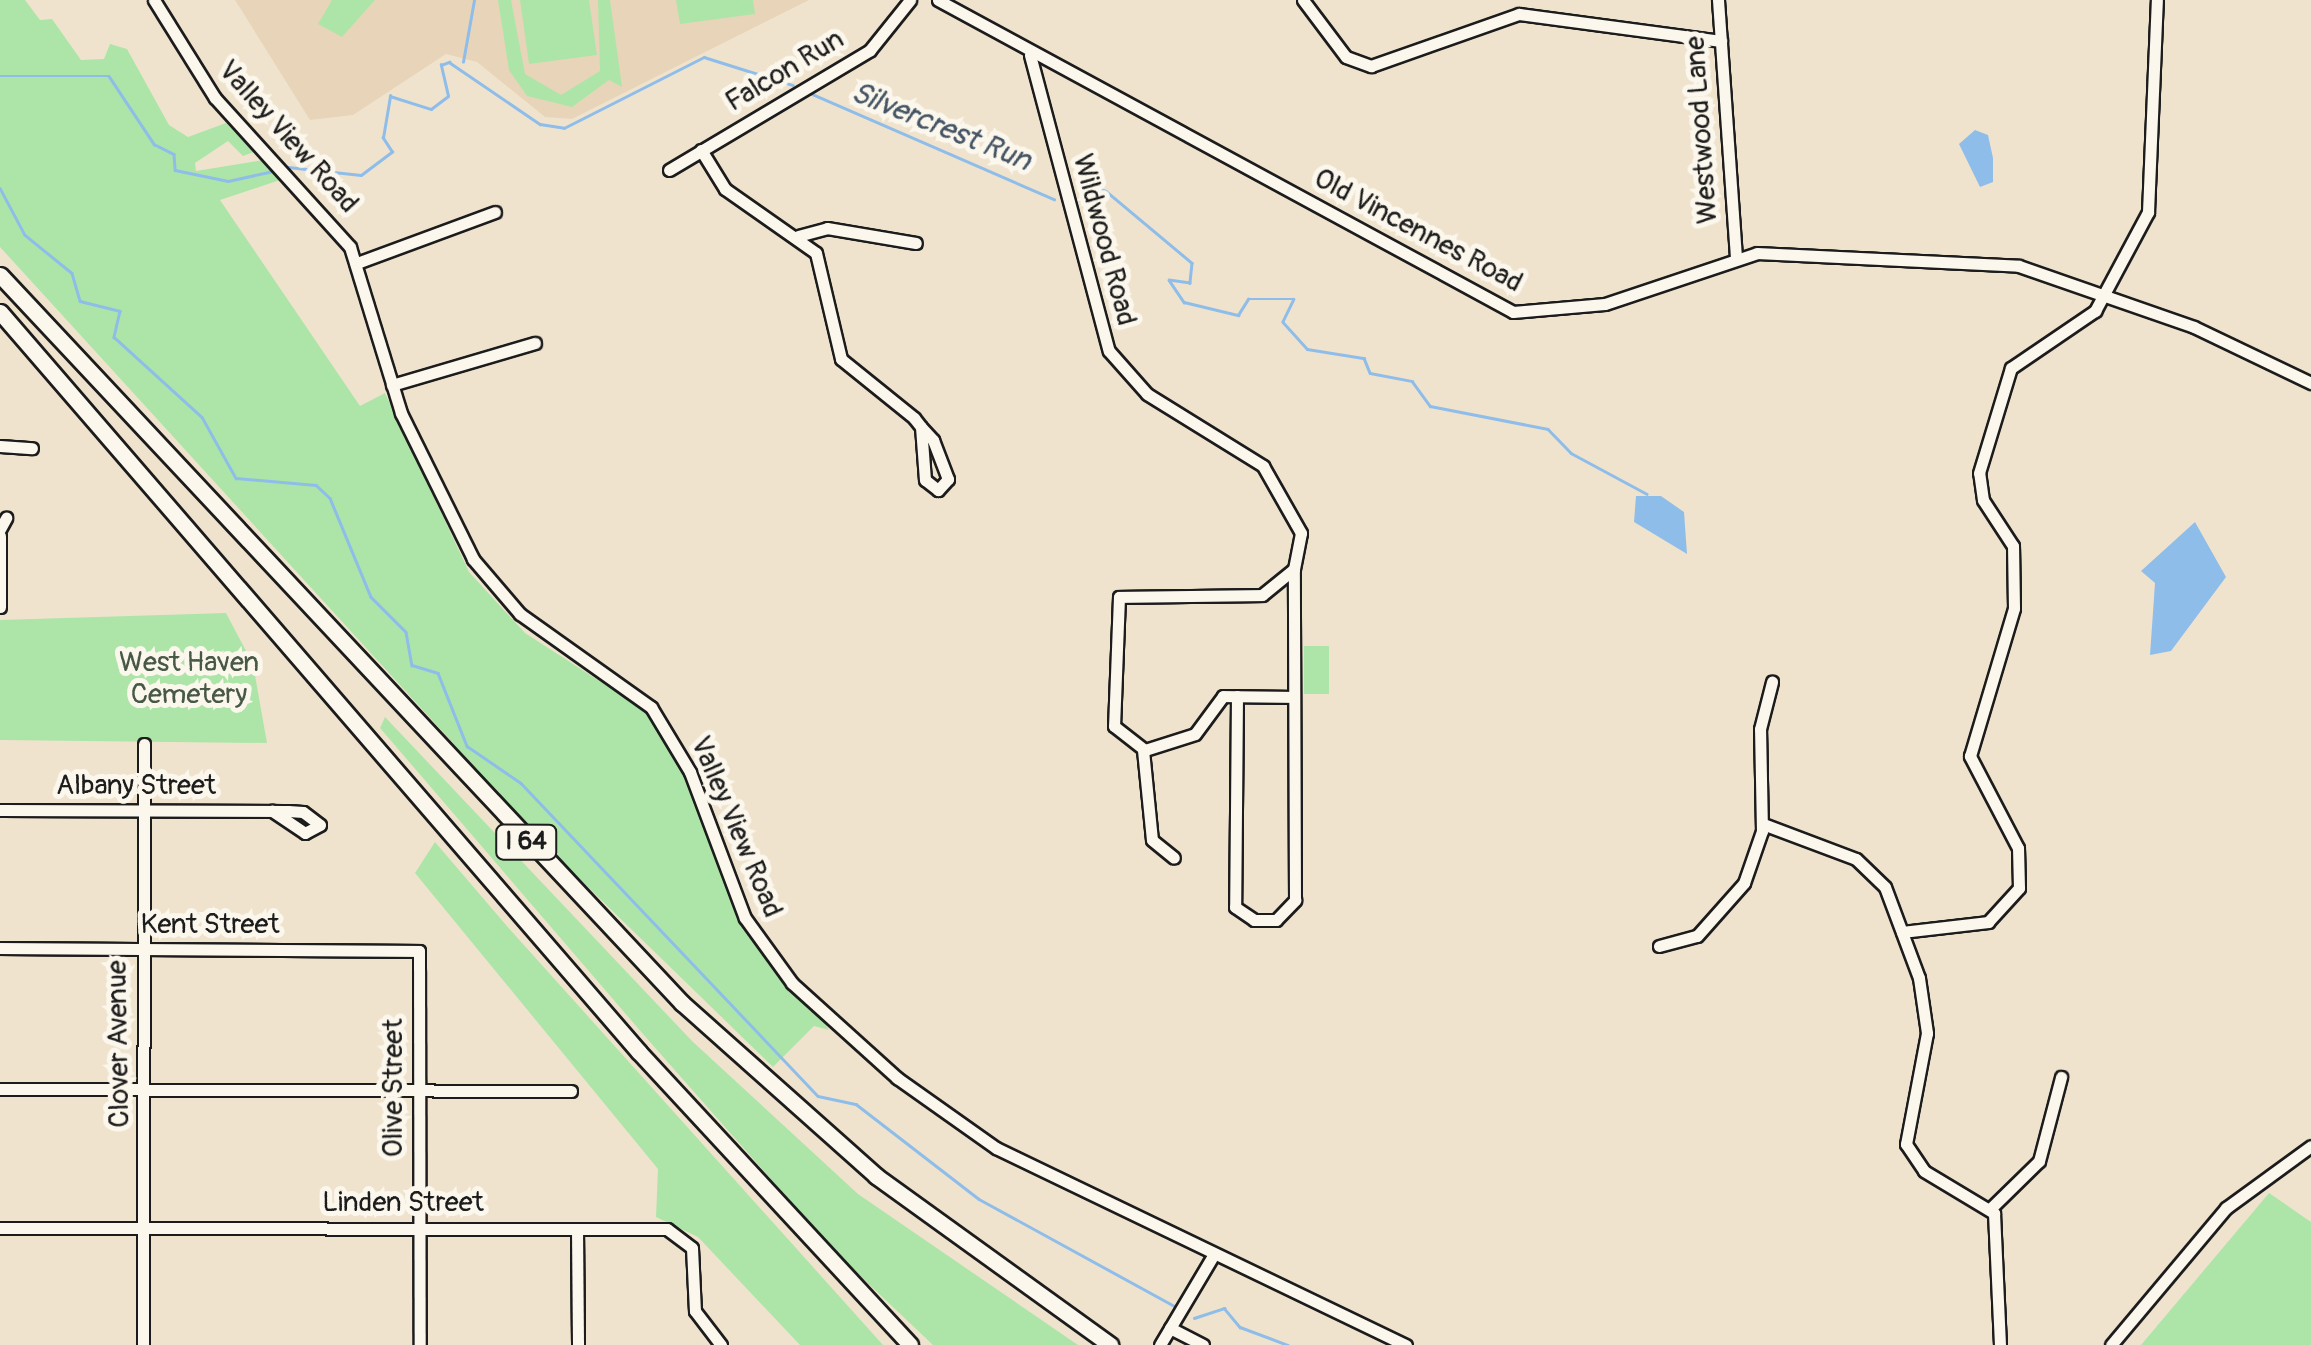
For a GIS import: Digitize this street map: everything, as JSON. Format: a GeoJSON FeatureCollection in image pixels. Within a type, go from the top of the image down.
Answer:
{"type":"FeatureCollection","features":[{"type":"Feature","properties":{"kind":"highway","name":"I 64"},"geometry":{"type":"LineString","coordinates":[[0,275],[682,1003],[885,1183],[1110,1345]]}},
{"type":"Feature","properties":{"kind":"highway","name":"I 64"},"geometry":{"type":"LineString","coordinates":[[0,312],[602,1010],[910,1345]]}},
{"type":"Feature","properties":{"kind":"street","name":"Valley View Road"},"geometry":{"type":"LineString","coordinates":[[154,0],[215,98],[332,220],[358,262],[392,385],[481,572],[532,624],[630,685],[668,732],[745,918],[792,982],[958,1124],[1214,1254],[1406,1345]]}},
{"type":"Feature","properties":{"kind":"street","name":"Falcon Run"},"geometry":{"type":"LineString","coordinates":[[670,170],[870,50],[910,0]]}},
{"type":"Feature","properties":{"kind":"street","name":"Old Vincennes Road"},"geometry":{"type":"LineString","coordinates":[[938,0],[1030,54],[1513,312],[1605,304],[1736,256],[2018,266],[2106,296],[2311,384]]}},
{"type":"Feature","properties":{"kind":"street"},"geometry":{"type":"LineString","coordinates":[[1304,0],[1346,57],[1371,66],[1524,14],[1721,41]]}},
{"type":"Feature","properties":{"kind":"street"},"geometry":{"type":"LineString","coordinates":[[1514,0],[1524,14]]}},
{"type":"Feature","properties":{"kind":"street","name":"Westwood Lane"},"geometry":{"type":"LineString","coordinates":[[1718,0],[1736,256]]}},
{"type":"Feature","properties":{"kind":"street"},"geometry":{"type":"LineString","coordinates":[[1902,932],[1988,922],[2019,888],[2018,848],[1970,756],[2014,608],[2013,546],[1983,500],[1979,474],[2011,368],[2106,296],[2154,188],[2157,0]]}},
{"type":"Feature","properties":{"kind":"street","name":"Wildwood Road"},"geometry":{"type":"LineString","coordinates":[[1030,54],[1109,351],[1147,394],[1273,476],[1299,521],[1294,569],[1292,697],[1295,900],[1282,918],[1254,920],[1234,899],[1237,696]]}},
{"type":"Feature","properties":{"kind":"street"},"geometry":{"type":"LineString","coordinates":[[701,150],[725,189],[798,236],[824,267],[840,359],[921,426],[947,475],[943,488],[926,482],[921,426]]}},
{"type":"Feature","properties":{"kind":"street"},"geometry":{"type":"LineString","coordinates":[[358,262],[494,212]]}},
{"type":"Feature","properties":{"kind":"street"},"geometry":{"type":"LineString","coordinates":[[798,236],[827,228],[916,243]]}},
{"type":"Feature","properties":{"kind":"street"},"geometry":{"type":"LineString","coordinates":[[392,385],[535,343]]}},
{"type":"Feature","properties":{"kind":"street"},"geometry":{"type":"LineString","coordinates":[[0,446],[32,448]]}},
{"type":"Feature","properties":{"kind":"street"},"geometry":{"type":"LineString","coordinates":[[0,607],[2,528]]}},
{"type":"Feature","properties":{"kind":"street"},"geometry":{"type":"LineString","coordinates":[[1292,697],[1223,696],[1194,734],[1143,750],[1125,742],[1113,718],[1116,600],[1262,594],[1294,569]]}},
{"type":"Feature","properties":{"kind":"street"},"geometry":{"type":"LineString","coordinates":[[1659,946],[1697,936],[1728,908],[1763,824],[1760,729],[1772,682]]}},
{"type":"Feature","properties":{"kind":"street","name":"Clover Avenue"},"geometry":{"type":"LineString","coordinates":[[143,1345],[144,744]]}},
{"type":"Feature","properties":{"kind":"street"},"geometry":{"type":"LineString","coordinates":[[1143,750],[1152,840],[1174,858]]}},
{"type":"Feature","properties":{"kind":"street","name":"Albany Street"},"geometry":{"type":"LineString","coordinates":[[0,810],[272,811]]}},
{"type":"Feature","properties":{"kind":"street"},"geometry":{"type":"LineString","coordinates":[[1763,824],[1874,870],[1902,932],[1927,1032],[1906,1144],[1924,1171],[1991,1208],[2000,1233],[2000,1345]]}},
{"type":"Feature","properties":{"kind":"street","name":"Kent Street"},"geometry":{"type":"LineString","coordinates":[[0,948],[419,951]]}},
{"type":"Feature","properties":{"kind":"street","name":"Olive Street"},"geometry":{"type":"LineString","coordinates":[[419,951],[420,1345]]}},
{"type":"Feature","properties":{"kind":"street"},"geometry":{"type":"LineString","coordinates":[[1991,1208],[2039,1162],[2061,1077]]}},
{"type":"Feature","properties":{"kind":"street"},"geometry":{"type":"LineString","coordinates":[[0,1088],[571,1091]]}},
{"type":"Feature","properties":{"kind":"street"},"geometry":{"type":"LineString","coordinates":[[2111,1345],[2226,1208],[2311,1146]]}},
{"type":"Feature","properties":{"kind":"street","name":"Linden Street"},"geometry":{"type":"LineString","coordinates":[[0,1228],[577,1229],[684,1235],[695,1311],[720,1345]]}},
{"type":"Feature","properties":{"kind":"street"},"geometry":{"type":"LineString","coordinates":[[577,1229],[578,1345]]}},
{"type":"Feature","properties":{"kind":"street"},"geometry":{"type":"LineString","coordinates":[[1160,1345],[1214,1254]]}},
{"type":"Feature","properties":{"kind":"street"},"geometry":{"type":"LineString","coordinates":[[1170,1328],[1203,1345]]}},
{"type":"Feature","properties":{"kind":"shaded area"},"geometry":{"type":"Polygon","coordinates":[[[235,0],[809,0],[572,119],[545,117],[477,62],[446,54],[353,115],[310,120],[235,0]]]}},
{"type":"Feature","properties":{"kind":"green space"},"geometry":{"type":"Polygon","coordinates":[[[0,0],[25,0],[40,20],[52,19],[81,60],[104,59],[110,44],[127,49],[169,125],[188,137],[226,123],[254,152],[243,156],[228,141],[195,163],[196,171],[263,160],[280,180],[220,200],[360,406],[385,393],[469,572],[525,633],[652,715],[687,773],[727,886],[829,1030],[814,1026],[773,1067],[558,858],[0,247],[0,0]]]}},
{"type":"Feature","properties":{"kind":"green space"},"geometry":{"type":"Polygon","coordinates":[[[332,0],[375,0],[342,37],[318,24],[332,0]]]}},
{"type":"Feature","properties":{"kind":"green space"},"geometry":{"type":"Polygon","coordinates":[[[498,0],[511,0],[525,74],[561,95],[600,71],[598,0],[610,0],[622,87],[609,80],[572,107],[527,96],[509,70],[498,0]]]}},
{"type":"Feature","properties":{"kind":"green space"},"geometry":{"type":"Polygon","coordinates":[[[520,0],[589,0],[597,55],[529,64],[520,0]]]}},
{"type":"Feature","properties":{"kind":"green space"},"geometry":{"type":"Polygon","coordinates":[[[676,0],[753,0],[755,14],[680,24],[676,0]]]}},
{"type":"Feature","properties":{"kind":"green space","name":"West Haven Cemetery"},"geometry":{"type":"Polygon","coordinates":[[[226,613],[253,664],[267,743],[0,740],[0,620],[226,613]]]}},
{"type":"Feature","properties":{"kind":"green space"},"geometry":{"type":"Polygon","coordinates":[[[1304,646],[1329,646],[1329,694],[1304,694],[1304,646]]]}},
{"type":"Feature","properties":{"kind":"green space"},"geometry":{"type":"Polygon","coordinates":[[[385,717],[692,1041],[858,1194],[1078,1345],[933,1345],[837,1254],[643,1034],[380,728],[385,717]]]}},
{"type":"Feature","properties":{"kind":"green space"},"geometry":{"type":"Polygon","coordinates":[[[435,842],[883,1345],[800,1345],[698,1237],[656,1217],[658,1169],[415,873],[435,842]]]}},
{"type":"Feature","properties":{"kind":"green space"},"geometry":{"type":"Polygon","coordinates":[[[2269,1193],[2311,1222],[2311,1345],[2141,1345],[2269,1193]]]}},
{"type":"Feature","properties":{"kind":"water"},"geometry":{"type":"Polygon","coordinates":[[[1975,130],[1988,135],[1993,158],[1993,182],[1980,187],[1959,144],[1975,130]]]}},
{"type":"Feature","properties":{"kind":"water"},"geometry":{"type":"Polygon","coordinates":[[[1636,496],[1661,496],[1684,512],[1687,554],[1634,522],[1636,496]]]}},
{"type":"Feature","properties":{"kind":"water"},"geometry":{"type":"Polygon","coordinates":[[[2195,522],[2226,577],[2171,651],[2150,655],[2155,583],[2141,571],[2195,522]]]}},
{"type":"Feature","properties":{"kind":"waterway"},"geometry":{"type":"LineString","coordinates":[[463,62],[474,0]]}},
{"type":"Feature","properties":{"kind":"waterway","name":"Silvercrest Run"},"geometry":{"type":"LineString","coordinates":[[288,167],[361,175],[392,152],[383,138],[390,96],[431,109],[448,96],[441,65],[449,62],[540,124],[564,128],[704,57],[793,85]]}},
{"type":"Feature","properties":{"kind":"waterway","name":"Silvercrest Run"},"geometry":{"type":"LineString","coordinates":[[0,76],[109,76],[154,144],[174,154],[175,170],[228,181],[273,171]]}},
{"type":"Feature","properties":{"kind":"waterway","name":"Silvercrest Run"},"geometry":{"type":"LineString","coordinates":[[812,94],[1054,199]]}},
{"type":"Feature","properties":{"kind":"waterway","name":"Silvercrest Run"},"geometry":{"type":"LineString","coordinates":[[1083,194],[1093,186],[1106,191],[1192,263],[1190,283],[1169,280],[1184,302],[1238,315],[1248,299],[1294,299],[1283,322],[1307,349],[1364,358],[1370,373],[1412,381],[1430,406],[1548,429],[1571,453],[1647,494]]}},
{"type":"Feature","properties":{"kind":"waterway"},"geometry":{"type":"LineString","coordinates":[[0,188],[25,235],[72,273],[80,301],[120,311],[114,337],[202,417],[236,478],[316,485],[330,498],[371,597],[406,632],[412,665],[438,673],[467,746],[521,783],[818,1096],[856,1104],[979,1199],[1176,1307]]}},
{"type":"Feature","properties":{"kind":"waterway"},"geometry":{"type":"LineString","coordinates":[[1194,1318],[1224,1308],[1240,1327],[1288,1345]]}}]}
